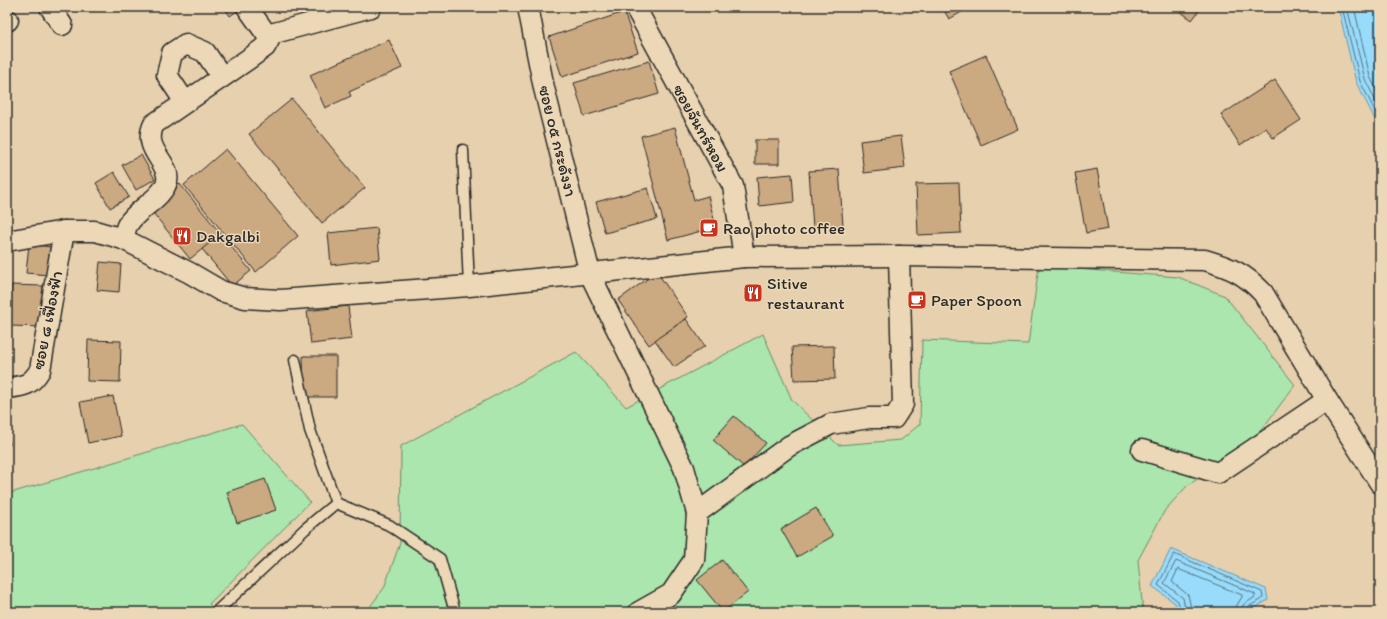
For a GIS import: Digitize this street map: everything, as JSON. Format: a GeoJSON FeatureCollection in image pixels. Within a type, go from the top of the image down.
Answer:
{"type":"FeatureCollection","features":[{"type":"Feature","properties":{"kind":"street"},"geometry":{"type":"LineString","coordinates":[[50,7],[62,25]]}},
{"type":"Feature","properties":{"kind":"street"},"geometry":{"type":"LineString","coordinates":[[123,239],[127,225],[162,191],[168,182],[167,174],[150,139],[150,131],[154,124],[265,47],[269,40],[247,7]]}},
{"type":"Feature","properties":{"kind":"street"},"geometry":{"type":"LineString","coordinates":[[267,35],[371,7]]}},
{"type":"Feature","properties":{"kind":"street","name":"ซอย ๐๕ กระดังงา"},"geometry":{"type":"LineString","coordinates":[[528,7],[544,88],[590,274],[684,468],[697,513],[694,560],[671,594],[640,612]]}},
{"type":"Feature","properties":{"kind":"street","name":"ซอยจันทร์หอม"},"geometry":{"type":"LineString","coordinates":[[635,7],[733,186],[744,257]]}},
{"type":"Feature","properties":{"kind":"street"},"geometry":{"type":"LineString","coordinates":[[185,102],[167,75],[172,53],[186,44],[205,52],[222,77]]}},
{"type":"Feature","properties":{"kind":"street"},"geometry":{"type":"LineString","coordinates":[[7,241],[64,231],[95,231],[123,239],[221,290],[245,298],[280,300],[469,286],[744,257],[899,256],[1206,260],[1228,267],[1248,278],[1263,293],[1327,400],[1380,482]]}},
{"type":"Feature","properties":{"kind":"street","name":"ซอย ๘ เฟื่องฟ้า"},"geometry":{"type":"LineString","coordinates":[[7,388],[17,387],[33,382],[40,370],[64,231]]}},
{"type":"Feature","properties":{"kind":"street"},"geometry":{"type":"LineString","coordinates":[[697,513],[789,446],[830,424],[869,418],[894,418],[903,404],[899,256]]}},
{"type":"Feature","properties":{"kind":"street"},"geometry":{"type":"LineString","coordinates":[[1142,450],[1218,473],[1327,400]]}},
{"type":"Feature","properties":{"kind":"lane"},"geometry":{"type":"LineString","coordinates":[[462,150],[469,286]]}},
{"type":"Feature","properties":{"kind":"lane"},"geometry":{"type":"LineString","coordinates":[[295,360],[310,430],[336,503],[389,525],[440,559],[455,612]]}},
{"type":"Feature","properties":{"kind":"lane"},"geometry":{"type":"LineString","coordinates":[[216,612],[305,529],[336,503]]}},
{"type":"Feature","properties":{"kind":"green space"},"geometry":{"type":"Polygon","coordinates":[[[1039,266],[1178,277],[1225,296],[1295,385],[1262,429],[1227,461],[1188,485],[1165,510],[1138,560],[1143,612],[366,612],[384,588],[400,543],[401,446],[576,352],[626,407],[763,334],[792,400],[838,445],[901,440],[920,424],[922,340],[1028,344],[1039,266]]]}},
{"type":"Feature","properties":{"kind":"green space"},"geometry":{"type":"Polygon","coordinates":[[[242,424],[310,502],[209,604],[218,612],[7,612],[7,494],[242,424]]]}},
{"type":"Feature","properties":{"kind":"water"},"geometry":{"type":"Polygon","coordinates":[[[1338,7],[1380,7],[1380,129],[1356,82],[1338,7]]]}},
{"type":"Feature","properties":{"kind":"water"},"geometry":{"type":"Polygon","coordinates":[[[1171,549],[1266,589],[1268,600],[1248,612],[1177,612],[1175,603],[1152,586],[1171,549]]]}},
{"type":"Feature","properties":{"kind":"building"},"geometry":{"type":"Polygon","coordinates":[[[224,7],[243,7],[230,16],[224,7]]]}},
{"type":"Feature","properties":{"kind":"building"},"geometry":{"type":"Polygon","coordinates":[[[942,7],[971,7],[949,19],[942,7]]]}},
{"type":"Feature","properties":{"kind":"building"},"geometry":{"type":"Polygon","coordinates":[[[1174,7],[1202,7],[1192,20],[1174,7]]]}},
{"type":"Feature","properties":{"kind":"building"},"geometry":{"type":"Polygon","coordinates":[[[624,12],[638,52],[562,77],[549,37],[624,12]]]}},
{"type":"Feature","properties":{"kind":"building"},"geometry":{"type":"Polygon","coordinates":[[[389,40],[402,68],[349,92],[351,96],[325,108],[310,75],[389,40]]]}},
{"type":"Feature","properties":{"kind":"building"},"geometry":{"type":"Polygon","coordinates":[[[986,55],[1018,129],[981,145],[949,71],[986,55]]]}},
{"type":"Feature","properties":{"kind":"building"},"geometry":{"type":"Polygon","coordinates":[[[7,57],[13,87],[7,88],[7,57]]]}},
{"type":"Feature","properties":{"kind":"building"},"geometry":{"type":"Polygon","coordinates":[[[649,61],[659,94],[584,116],[574,83],[649,61]]]}},
{"type":"Feature","properties":{"kind":"building"},"geometry":{"type":"Polygon","coordinates":[[[1275,80],[1301,120],[1273,138],[1266,128],[1240,145],[1221,115],[1275,80]]]}},
{"type":"Feature","properties":{"kind":"building"},"geometry":{"type":"Polygon","coordinates":[[[292,99],[365,188],[322,223],[249,134],[292,99]]]}},
{"type":"Feature","properties":{"kind":"building"},"geometry":{"type":"Polygon","coordinates":[[[675,127],[694,200],[708,196],[716,227],[668,240],[641,136],[675,127]]]}},
{"type":"Feature","properties":{"kind":"building"},"geometry":{"type":"Polygon","coordinates":[[[901,136],[905,168],[864,173],[860,141],[901,136]]]}},
{"type":"Feature","properties":{"kind":"building"},"geometry":{"type":"Polygon","coordinates":[[[755,140],[779,140],[779,164],[755,164],[755,140]]]}},
{"type":"Feature","properties":{"kind":"building"},"geometry":{"type":"Polygon","coordinates":[[[226,149],[298,236],[256,272],[184,185],[226,149]]]}},
{"type":"Feature","properties":{"kind":"building"},"geometry":{"type":"Polygon","coordinates":[[[141,155],[155,179],[136,190],[122,165],[141,155]]]}},
{"type":"Feature","properties":{"kind":"building"},"geometry":{"type":"Polygon","coordinates":[[[839,169],[843,226],[813,228],[809,171],[839,169]]]}},
{"type":"Feature","properties":{"kind":"building"},"geometry":{"type":"Polygon","coordinates":[[[1097,169],[1108,229],[1086,233],[1075,173],[1097,169]]]}},
{"type":"Feature","properties":{"kind":"building"},"geometry":{"type":"Polygon","coordinates":[[[114,172],[129,197],[110,208],[96,183],[114,172]]]}},
{"type":"Feature","properties":{"kind":"building"},"geometry":{"type":"Polygon","coordinates":[[[792,174],[794,202],[759,206],[757,177],[792,174]]]}},
{"type":"Feature","properties":{"kind":"building"},"geometry":{"type":"Polygon","coordinates":[[[179,183],[221,234],[190,259],[149,208],[179,183]]]}},
{"type":"Feature","properties":{"kind":"building"},"geometry":{"type":"Polygon","coordinates":[[[959,183],[961,233],[918,235],[916,184],[959,183]]]}},
{"type":"Feature","properties":{"kind":"building"},"geometry":{"type":"Polygon","coordinates":[[[648,188],[657,219],[605,233],[596,202],[648,188]]]}},
{"type":"Feature","properties":{"kind":"building"},"geometry":{"type":"Polygon","coordinates":[[[377,228],[380,259],[331,265],[328,233],[377,228]]]}},
{"type":"Feature","properties":{"kind":"building"},"geometry":{"type":"Polygon","coordinates":[[[221,234],[251,271],[232,286],[202,249],[221,234]]]}},
{"type":"Feature","properties":{"kind":"building"},"geometry":{"type":"Polygon","coordinates":[[[29,244],[51,247],[48,275],[26,273],[29,244]]]}},
{"type":"Feature","properties":{"kind":"building"},"geometry":{"type":"Polygon","coordinates":[[[100,262],[121,264],[119,292],[97,290],[100,262]]]}},
{"type":"Feature","properties":{"kind":"building"},"geometry":{"type":"Polygon","coordinates":[[[657,272],[688,317],[649,345],[618,300],[657,272]]]}},
{"type":"Feature","properties":{"kind":"building"},"geometry":{"type":"Polygon","coordinates":[[[11,285],[43,286],[43,327],[10,326],[11,285]]]}},
{"type":"Feature","properties":{"kind":"building"},"geometry":{"type":"Polygon","coordinates":[[[348,306],[352,339],[311,344],[307,311],[348,306]]]}},
{"type":"Feature","properties":{"kind":"building"},"geometry":{"type":"Polygon","coordinates":[[[686,319],[705,346],[674,367],[655,340],[686,319]]]}},
{"type":"Feature","properties":{"kind":"building"},"geometry":{"type":"Polygon","coordinates":[[[88,340],[121,341],[120,382],[87,381],[88,340]]]}},
{"type":"Feature","properties":{"kind":"building"},"geometry":{"type":"Polygon","coordinates":[[[834,346],[835,379],[794,380],[792,347],[834,346]]]}},
{"type":"Feature","properties":{"kind":"building"},"geometry":{"type":"Polygon","coordinates":[[[303,356],[336,356],[336,397],[304,397],[303,356]]]}},
{"type":"Feature","properties":{"kind":"building"},"geometry":{"type":"Polygon","coordinates":[[[113,396],[121,436],[88,443],[80,402],[113,396]]]}},
{"type":"Feature","properties":{"kind":"building"},"geometry":{"type":"Polygon","coordinates":[[[734,416],[766,443],[744,467],[713,440],[734,416]]]}},
{"type":"Feature","properties":{"kind":"building"},"geometry":{"type":"Polygon","coordinates":[[[7,421],[10,445],[7,445],[7,421]]]}},
{"type":"Feature","properties":{"kind":"building"},"geometry":{"type":"Polygon","coordinates":[[[265,479],[276,510],[237,523],[227,492],[265,479]]]}},
{"type":"Feature","properties":{"kind":"building"},"geometry":{"type":"Polygon","coordinates":[[[816,508],[833,536],[797,557],[781,529],[816,508]]]}},
{"type":"Feature","properties":{"kind":"building"},"geometry":{"type":"Polygon","coordinates":[[[722,560],[748,592],[723,612],[697,580],[722,560]]]}},
{"type":"Feature","properties":{"kind":"place","name":"Rao photo coffee"},"geometry":{"type":"Point","coordinates":[709,228]}},
{"type":"Feature","properties":{"kind":"place","name":"Dakgalbi"},"geometry":{"type":"Point","coordinates":[182,236]}},
{"type":"Feature","properties":{"kind":"place","name":"Sitive restaurant"},"geometry":{"type":"Point","coordinates":[753,293]}},
{"type":"Feature","properties":{"kind":"place","name":"Paper Spoon"},"geometry":{"type":"Point","coordinates":[917,300]}}]}
